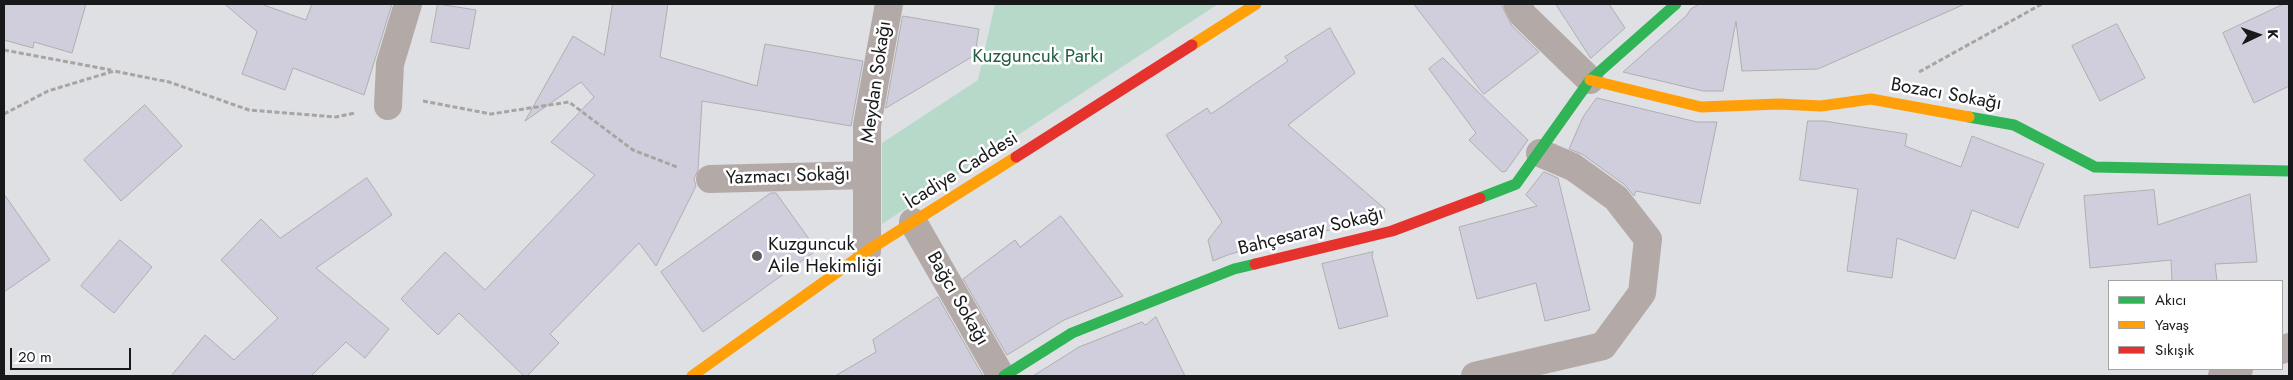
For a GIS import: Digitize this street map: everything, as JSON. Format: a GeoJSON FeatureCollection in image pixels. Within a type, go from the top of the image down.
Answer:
{"type":"FeatureCollection","features":[{"type":"Feature","properties":{"kind":"street"},"geometry":{"type":"LineString","coordinates":[[388,106],[390,64],[408,4]]}},
{"type":"Feature","properties":{"kind":"street","name":"Meydan Sokağı"},"geometry":{"type":"LineString","coordinates":[[867,251],[867,125],[889,4]]}},
{"type":"Feature","properties":{"kind":"street","name":"İcadiye Caddesi"},"geometry":{"type":"LineString","coordinates":[[692,376],[867,251],[1256,4]]}},
{"type":"Feature","properties":{"kind":"street"},"geometry":{"type":"LineString","coordinates":[[1517,4],[1523,15],[1590,80]]}},
{"type":"Feature","properties":{"kind":"street","name":"Bahçesaray Sokağı"},"geometry":{"type":"LineString","coordinates":[[1002,376],[1072,333],[1234,269],[1392,231],[1516,184],[1540,153],[1590,80],[1676,4]]}},
{"type":"Feature","properties":{"kind":"street","name":"Bozacı Sokağı"},"geometry":{"type":"LineString","coordinates":[[1590,80],[1701,107],[1779,104],[1821,106],[1871,99],[2014,125],[2095,166],[2289,171]]}},
{"type":"Feature","properties":{"kind":"street"},"geometry":{"type":"LineString","coordinates":[[1476,376],[1603,346],[1642,293],[1648,240],[1616,198],[1573,167],[1540,153]]}},
{"type":"Feature","properties":{"kind":"street","name":"Yazmacı Sokağı"},"geometry":{"type":"LineString","coordinates":[[710,179],[867,175]]}},
{"type":"Feature","properties":{"kind":"street","name":"Bağcı Sokağı"},"geometry":{"type":"LineString","coordinates":[[913,222],[1002,376]]}},
{"type":"Feature","properties":{"kind":"street"},"geometry":{"type":"LineString","coordinates":[[2222,376],[2237,370]]}},
{"type":"Feature","properties":{"kind":"path"},"geometry":{"type":"LineString","coordinates":[[1871,99],[2042,4]]}},
{"type":"Feature","properties":{"kind":"path"},"geometry":{"type":"LineString","coordinates":[[4,50],[114,71]]}},
{"type":"Feature","properties":{"kind":"green space","name":"Kuzguncuk Parkı"},"geometry":{"type":"Polygon","coordinates":[[[995,4],[1218,4],[882,224],[882,143],[978,80],[995,4]]]}},
{"type":"Feature","properties":{"kind":"building"},"geometry":{"type":"Polygon","coordinates":[[[4,4],[86,4],[72,53],[34,42],[33,48],[4,40],[4,4]]]}},
{"type":"Feature","properties":{"kind":"building"},"geometry":{"type":"Polygon","coordinates":[[[225,4],[261,4],[306,20],[312,4],[392,4],[364,95],[293,68],[285,90],[242,74],[257,32],[225,4]]]}},
{"type":"Feature","properties":{"kind":"building"},"geometry":{"type":"Polygon","coordinates":[[[438,4],[476,10],[469,49],[431,42],[438,4]]]}},
{"type":"Feature","properties":{"kind":"building"},"geometry":{"type":"Polygon","coordinates":[[[613,4],[668,4],[660,57],[757,86],[765,44],[863,61],[851,126],[702,101],[698,170],[694,179],[696,186],[656,266],[639,243],[550,334],[559,343],[527,376],[524,376],[459,313],[438,335],[401,299],[445,252],[485,290],[595,175],[551,142],[594,97],[581,82],[525,121],[573,36],[604,55],[613,4]]]}},
{"type":"Feature","properties":{"kind":"building"},"geometry":{"type":"Polygon","coordinates":[[[1414,4],[1501,4],[1512,26],[1539,52],[1484,94],[1414,4]]]}},
{"type":"Feature","properties":{"kind":"building"},"geometry":{"type":"Polygon","coordinates":[[[1556,4],[1609,4],[1625,28],[1591,58],[1556,4]]]}},
{"type":"Feature","properties":{"kind":"building"},"geometry":{"type":"Polygon","coordinates":[[[1700,4],[1965,4],[1818,69],[1742,71],[1736,21],[1723,91],[1703,91],[1623,72],[1686,16],[1691,9],[1700,4]]]}},
{"type":"Feature","properties":{"kind":"building"},"geometry":{"type":"Polygon","coordinates":[[[2284,4],[2289,4],[2289,86],[2254,103],[2223,33],[2284,4]]]}},
{"type":"Feature","properties":{"kind":"building"},"geometry":{"type":"Polygon","coordinates":[[[903,16],[979,29],[975,55],[886,108],[903,16]]]}},
{"type":"Feature","properties":{"kind":"building"},"geometry":{"type":"Polygon","coordinates":[[[2117,24],[2145,78],[2100,101],[2072,46],[2117,24]]]}},
{"type":"Feature","properties":{"kind":"building"},"geometry":{"type":"Polygon","coordinates":[[[1330,28],[1355,73],[1288,125],[1385,209],[1383,217],[1230,254],[1213,261],[1208,240],[1222,222],[1166,135],[1207,108],[1211,114],[1288,61],[1285,57],[1330,28]]]}},
{"type":"Feature","properties":{"kind":"building"},"geometry":{"type":"Polygon","coordinates":[[[1443,58],[1528,140],[1506,171],[1502,172],[1469,140],[1476,133],[1429,69],[1443,58]]]}},
{"type":"Feature","properties":{"kind":"building"},"geometry":{"type":"Polygon","coordinates":[[[1597,98],[1697,122],[1717,122],[1700,204],[1636,191],[1634,196],[1625,185],[1582,154],[1569,149],[1583,117],[1597,98]]]}},
{"type":"Feature","properties":{"kind":"building"},"geometry":{"type":"Polygon","coordinates":[[[145,105],[182,146],[121,201],[84,160],[145,105]]]}},
{"type":"Feature","properties":{"kind":"building"},"geometry":{"type":"Polygon","coordinates":[[[1808,121],[1824,121],[1907,134],[1905,146],[1961,167],[1972,136],[2044,164],[2018,228],[1972,210],[1955,259],[1897,238],[1892,278],[1847,271],[1858,189],[1800,180],[1808,121]]]}},
{"type":"Feature","properties":{"kind":"building"},"geometry":{"type":"Polygon","coordinates":[[[1544,172],[1558,178],[1590,310],[1545,321],[1536,283],[1477,299],[1459,227],[1537,206],[1526,195],[1544,172]]]}},
{"type":"Feature","properties":{"kind":"building"},"geometry":{"type":"Polygon","coordinates":[[[367,178],[392,215],[316,268],[389,329],[365,358],[346,342],[311,376],[171,376],[205,335],[234,360],[278,318],[221,260],[261,219],[280,238],[367,178]]]}},
{"type":"Feature","properties":{"kind":"building"},"geometry":{"type":"Polygon","coordinates":[[[2154,190],[2158,225],[2250,194],[2257,262],[2215,264],[2217,280],[2172,280],[2171,260],[2090,268],[2084,196],[2154,190]]]}},
{"type":"Feature","properties":{"kind":"building"},"geometry":{"type":"Polygon","coordinates":[[[771,193],[776,193],[817,250],[703,332],[661,272],[771,193]]]}},
{"type":"Feature","properties":{"kind":"building"},"geometry":{"type":"Polygon","coordinates":[[[4,194],[50,260],[4,292],[4,194]]]}},
{"type":"Feature","properties":{"kind":"building"},"geometry":{"type":"Polygon","coordinates":[[[1061,216],[1123,296],[1064,320],[1007,355],[963,279],[1015,240],[1020,247],[1061,216]]]}},
{"type":"Feature","properties":{"kind":"building"},"geometry":{"type":"Polygon","coordinates":[[[120,240],[152,267],[114,313],[81,286],[120,240]]]}},
{"type":"Feature","properties":{"kind":"building"},"geometry":{"type":"Polygon","coordinates":[[[1373,252],[1372,256],[1388,316],[1339,329],[1322,264],[1373,252]]]}},
{"type":"Feature","properties":{"kind":"building"},"geometry":{"type":"Polygon","coordinates":[[[938,297],[983,376],[835,376],[876,352],[873,340],[938,297]]]}},
{"type":"Feature","properties":{"kind":"building"},"geometry":{"type":"Polygon","coordinates":[[[1156,317],[1185,376],[1033,376],[1079,347],[1142,322],[1145,325],[1156,317]]]}},
{"type":"Feature","properties":{"kind":"traffic: fast"},"geometry":{"type":"LineString","coordinates":[[1480,198],[1516,184],[1590,80],[1676,4]]}},
{"type":"Feature","properties":{"kind":"traffic: fast"},"geometry":{"type":"LineString","coordinates":[[1969,117],[2014,125],[2095,167],[2289,171]]}},
{"type":"Feature","properties":{"kind":"traffic: fast"},"geometry":{"type":"LineString","coordinates":[[1004,376],[1072,333],[1234,269],[1255,264]]}},
{"type":"Feature","properties":{"kind":"traffic: slow"},"geometry":{"type":"LineString","coordinates":[[1192,45],[1256,4]]}},
{"type":"Feature","properties":{"kind":"traffic: slow"},"geometry":{"type":"LineString","coordinates":[[1590,80],[1701,107],[1779,104],[1821,106],[1871,99],[1969,117]]}},
{"type":"Feature","properties":{"kind":"traffic: slow"},"geometry":{"type":"LineString","coordinates":[[692,376],[867,251],[1016,157]]}},
{"type":"Feature","properties":{"kind":"traffic: jam"},"geometry":{"type":"LineString","coordinates":[[1016,157],[1192,45]]}},
{"type":"Feature","properties":{"kind":"traffic: jam"},"geometry":{"type":"LineString","coordinates":[[1255,264],[1392,231],[1480,198]]}},
{"type":"Feature","properties":{"kind":"place","name":"Kuzguncuk Aile Hekimliği"},"geometry":{"type":"Point","coordinates":[757,256]}}]}
